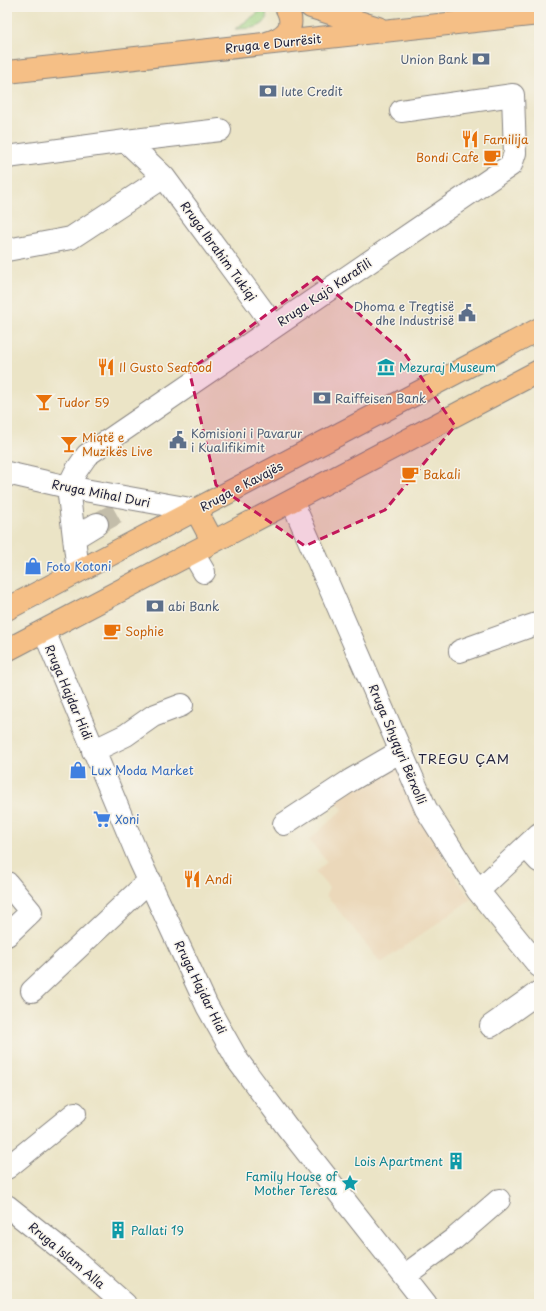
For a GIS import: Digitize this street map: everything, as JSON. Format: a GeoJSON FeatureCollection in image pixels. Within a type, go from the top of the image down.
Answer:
{"type":"FeatureCollection","features":[{"type":"Feature","properties":{"kind":"main road"},"geometry":{"type":"LineString","coordinates":[[266,44],[279,39],[286,33],[291,25],[291,18],[286,7]]}},
{"type":"Feature","properties":{"kind":"main road"},"geometry":{"type":"LineString","coordinates":[[311,7],[386,31]]}},
{"type":"Feature","properties":{"kind":"main road"},"geometry":{"type":"LineString","coordinates":[[483,20],[509,7]]}},
{"type":"Feature","properties":{"kind":"main road","name":"Rruga e Durrësit"},"geometry":{"type":"LineString","coordinates":[[7,72],[539,14]]}},
{"type":"Feature","properties":{"kind":"main road","name":"Rruga e Kavajës"},"geometry":{"type":"LineString","coordinates":[[7,609],[539,330]]}},
{"type":"Feature","properties":{"kind":"main road"},"geometry":{"type":"LineString","coordinates":[[7,650],[539,371]]}},
{"type":"Feature","properties":{"kind":"main road"},"geometry":{"type":"LineString","coordinates":[[196,510],[213,542]]}},
{"type":"Feature","properties":{"kind":"street","name":"Rruga Kajo Karafili"},"geometry":{"type":"LineString","coordinates":[[68,487],[76,471],[88,455],[274,326],[511,165],[515,153],[513,95],[401,111]]}},
{"type":"Feature","properties":{"kind":"street"},"geometry":{"type":"LineString","coordinates":[[7,157],[126,140],[220,130]]}},
{"type":"Feature","properties":{"kind":"street","name":"Rruga Ibrahim Tukiqi"},"geometry":{"type":"LineString","coordinates":[[126,140],[164,177],[274,326]]}},
{"type":"Feature","properties":{"kind":"street"},"geometry":{"type":"LineString","coordinates":[[7,250],[71,238],[164,177]]}},
{"type":"Feature","properties":{"kind":"street","name":"Rruga Mihal Duri"},"geometry":{"type":"LineString","coordinates":[[7,473],[133,504],[196,510]]}},
{"type":"Feature","properties":{"kind":"street"},"geometry":{"type":"LineString","coordinates":[[68,487],[78,571]]}},
{"type":"Feature","properties":{"kind":"street","name":"Rruga Shyqyri Bërxolli"},"geometry":{"type":"LineString","coordinates":[[292,501],[426,809],[478,891],[539,966]]}},
{"type":"Feature","properties":{"kind":"street"},"geometry":{"type":"LineString","coordinates":[[74,538],[97,524]]}},
{"type":"Feature","properties":{"kind":"street"},"geometry":{"type":"LineString","coordinates":[[193,553],[204,572]]}},
{"type":"Feature","properties":{"kind":"street"},"geometry":{"type":"LineString","coordinates":[[460,651],[539,623]]}},
{"type":"Feature","properties":{"kind":"street","name":"Rruga Hajdar Hidi"},"geometry":{"type":"LineString","coordinates":[[44,631],[93,751],[150,880],[208,1006],[238,1061],[287,1127],[426,1304]]}},
{"type":"Feature","properties":{"kind":"street"},"geometry":{"type":"LineString","coordinates":[[93,751],[126,735],[153,716],[182,705]]}},
{"type":"Feature","properties":{"kind":"street"},"geometry":{"type":"LineString","coordinates":[[284,824],[350,780],[401,751]]}},
{"type":"Feature","properties":{"kind":"street"},"geometry":{"type":"LineString","coordinates":[[478,891],[535,847]]}},
{"type":"Feature","properties":{"kind":"street"},"geometry":{"type":"LineString","coordinates":[[32,991],[150,880]]}},
{"type":"Feature","properties":{"kind":"street"},"geometry":{"type":"LineString","coordinates":[[7,883],[31,912],[7,936]]}},
{"type":"Feature","properties":{"kind":"street"},"geometry":{"type":"LineString","coordinates":[[491,1026],[539,992]]}},
{"type":"Feature","properties":{"kind":"street"},"geometry":{"type":"LineString","coordinates":[[7,1168],[75,1113]]}},
{"type":"Feature","properties":{"kind":"street"},"geometry":{"type":"LineString","coordinates":[[404,1276],[454,1239],[499,1200]]}},
{"type":"Feature","properties":{"kind":"street","name":"Rruga Islam Alla"},"geometry":{"type":"LineString","coordinates":[[7,1206],[75,1260],[125,1304]]}},
{"type":"Feature","properties":{"kind":"highlighted area"},"geometry":{"type":"Polygon","coordinates":[[[317,277],[405,354],[455,426],[385,510],[305,546],[216,485],[189,370],[317,277]]]}},
{"type":"Feature","properties":{"kind":"shaded area"},"geometry":{"type":"Polygon","coordinates":[[[393,758],[429,835],[443,848],[442,855],[471,899],[381,963],[326,895],[329,888],[315,872],[327,862],[309,840],[343,809],[335,801],[393,758]]]}},
{"type":"Feature","properties":{"kind":"shaded area"},"geometry":{"type":"Polygon","coordinates":[[[100,1294],[111,1304],[90,1304],[100,1294]]]}},
{"type":"Feature","properties":{"kind":"green space"},"geometry":{"type":"Polygon","coordinates":[[[265,8],[267,18],[261,25],[253,28],[235,29],[265,8]]]}},
{"type":"Feature","properties":{"kind":"tunnel"},"geometry":{"type":"LineString","coordinates":[[97,524],[126,508]]}},
{"type":"Feature","properties":{"kind":"place","name":"Union Bank"},"geometry":{"type":"Point","coordinates":[481,59]}},
{"type":"Feature","properties":{"kind":"place","name":"Iute Credit"},"geometry":{"type":"Point","coordinates":[268,91]}},
{"type":"Feature","properties":{"kind":"place","name":"Familija"},"geometry":{"type":"Point","coordinates":[470,139]}},
{"type":"Feature","properties":{"kind":"place","name":"Bondi Cafe"},"geometry":{"type":"Point","coordinates":[492,157]}},
{"type":"Feature","properties":{"kind":"place","name":"Dhoma e Tregtisë dhe Industrisë"},"geometry":{"type":"Point","coordinates":[467,313]}},
{"type":"Feature","properties":{"kind":"place","name":"Il Gusto Seafood"},"geometry":{"type":"Point","coordinates":[106,367]}},
{"type":"Feature","properties":{"kind":"place","name":"Mezuraj Museum"},"geometry":{"type":"Point","coordinates":[386,367]}},
{"type":"Feature","properties":{"kind":"place","name":"Raiffeisen Bank"},"geometry":{"type":"Point","coordinates":[322,398]}},
{"type":"Feature","properties":{"kind":"place","name":"Tudor 59"},"geometry":{"type":"Point","coordinates":[44,402]}},
{"type":"Feature","properties":{"kind":"place","name":"Komisioni i Pavarur i Kualifikimit"},"geometry":{"type":"Point","coordinates":[178,440]}},
{"type":"Feature","properties":{"kind":"place","name":"Miqtë e Muzikës Live"},"geometry":{"type":"Point","coordinates":[69,444]}},
{"type":"Feature","properties":{"kind":"place","name":"Bakali"},"geometry":{"type":"Point","coordinates":[410,474]}},
{"type":"Feature","properties":{"kind":"place","name":"Foto Kotoni"},"geometry":{"type":"Point","coordinates":[33,566]}},
{"type":"Feature","properties":{"kind":"place","name":"abi Bank"},"geometry":{"type":"Point","coordinates":[155,606]}},
{"type":"Feature","properties":{"kind":"place","name":"Sophie"},"geometry":{"type":"Point","coordinates":[112,631]}},
{"type":"Feature","properties":{"kind":"place","name":"Lux Moda Market"},"geometry":{"type":"Point","coordinates":[78,770]}},
{"type":"Feature","properties":{"kind":"place","name":"Xoni"},"geometry":{"type":"Point","coordinates":[102,819]}},
{"type":"Feature","properties":{"kind":"place","name":"Andi"},"geometry":{"type":"Point","coordinates":[192,879]}},
{"type":"Feature","properties":{"kind":"place","name":"Lois Apartment"},"geometry":{"type":"Point","coordinates":[456,1161]}},
{"type":"Feature","properties":{"kind":"place","name":"Family House of Mother Teresa"},"geometry":{"type":"Point","coordinates":[350,1183]}},
{"type":"Feature","properties":{"kind":"place","name":"Pallati 19"},"geometry":{"type":"Point","coordinates":[118,1230]}},
{"type":"Feature","properties":{"kind":"district","name":"TREGU ÇAM"},"geometry":{"type":"Point","coordinates":[464,758]}}]}
